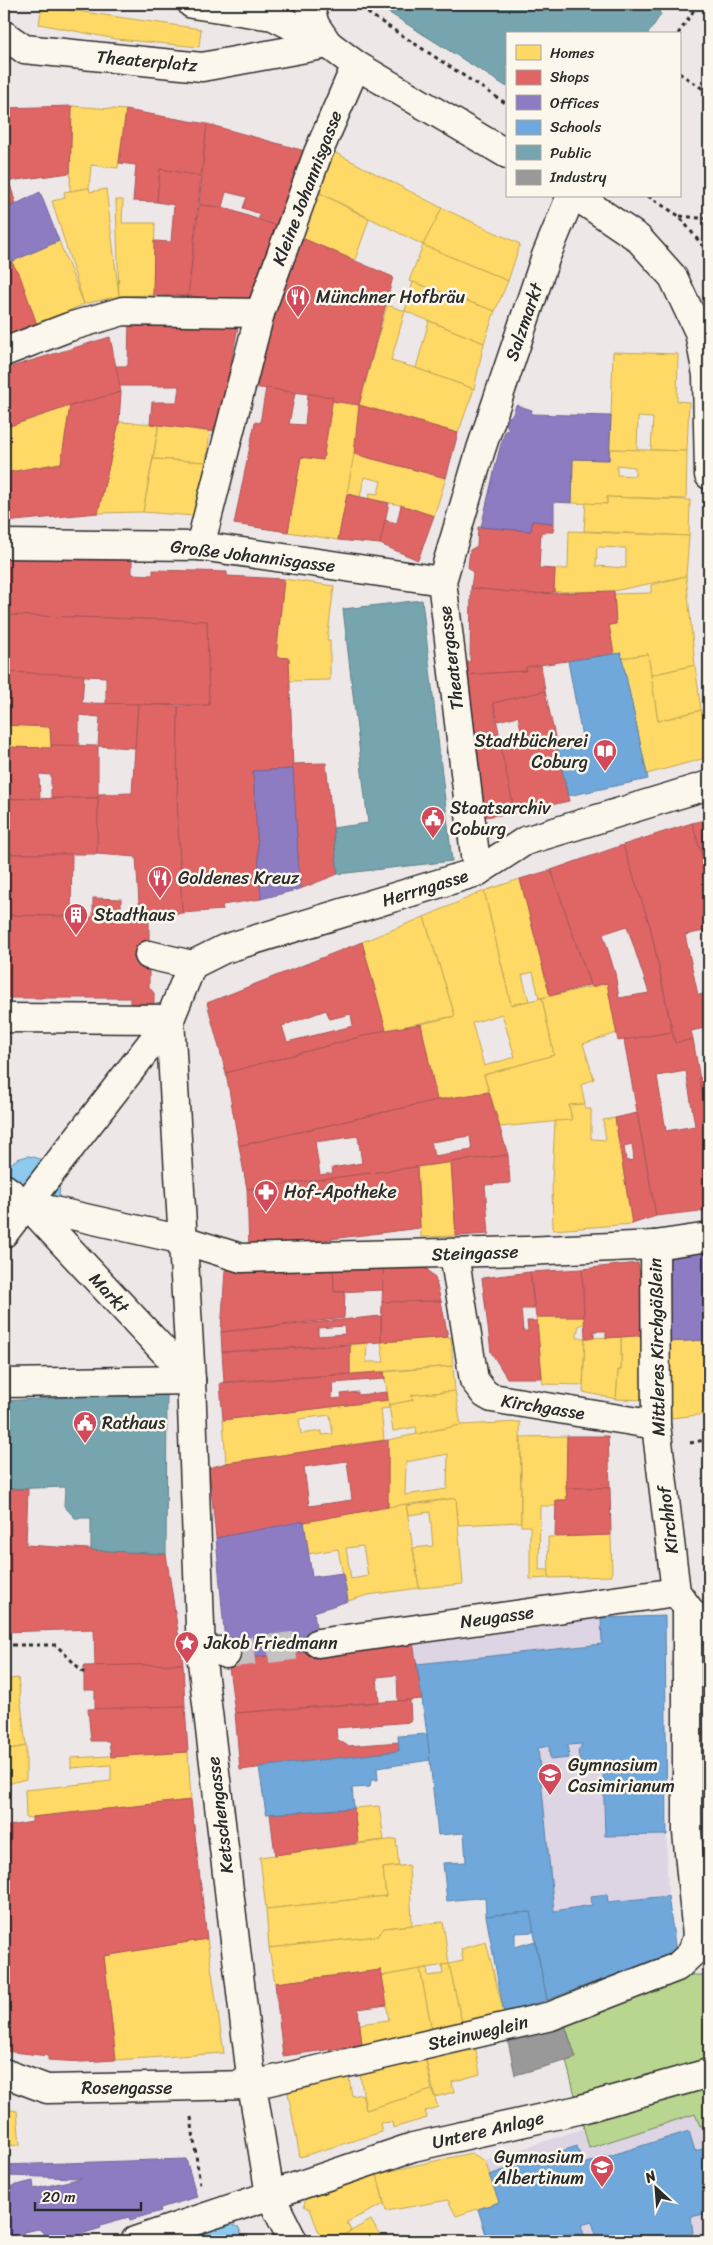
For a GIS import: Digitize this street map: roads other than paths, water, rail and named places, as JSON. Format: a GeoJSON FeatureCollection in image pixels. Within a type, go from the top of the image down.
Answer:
{"type":"FeatureCollection","features":[{"type":"Feature","properties":{"kind":"street"},"geometry":{"type":"LineString","coordinates":[[192,4],[272,16],[328,44],[356,65],[506,153]]}},
{"type":"Feature","properties":{"kind":"street"},"geometry":{"type":"LineString","coordinates":[[309,4],[315,25],[328,44]]}},
{"type":"Feature","properties":{"kind":"street","name":"Theaterplatz"},"geometry":{"type":"LineString","coordinates":[[11,48],[202,66],[328,44]]}},
{"type":"Feature","properties":{"kind":"street","name":"Kleine Johannisgasse"},"geometry":{"type":"LineString","coordinates":[[200,546],[260,313],[318,154],[356,65]]}},
{"type":"Feature","properties":{"kind":"street","name":"Salzmarkt"},"geometry":{"type":"LineString","coordinates":[[481,449],[546,256],[570,198]]}},
{"type":"Feature","properties":{"kind":"street"},"geometry":{"type":"LineString","coordinates":[[579,198],[638,238],[673,277],[699,332],[707,374],[709,476]]}},
{"type":"Feature","properties":{"kind":"street"},"geometry":{"type":"LineString","coordinates":[[4,352],[69,327],[123,311],[260,313]]}},
{"type":"Feature","properties":{"kind":"street","name":"Theatergasse"},"geometry":{"type":"LineString","coordinates":[[477,872],[442,581],[481,449]]}},
{"type":"Feature","properties":{"kind":"street","name":"Große Johannisgasse"},"geometry":{"type":"LineString","coordinates":[[4,544],[200,546],[442,581]]}},
{"type":"Feature","properties":{"kind":"street","name":"Herrngasse"},"geometry":{"type":"LineString","coordinates":[[192,965],[224,949],[477,872],[525,841],[709,785]]}},
{"type":"Feature","properties":{"kind":"street"},"geometry":{"type":"LineString","coordinates":[[4,1233],[15,1210],[170,1020],[192,965],[149,955]]}},
{"type":"Feature","properties":{"kind":"street"},"geometry":{"type":"LineString","coordinates":[[4,1018],[170,1020]]}},
{"type":"Feature","properties":{"kind":"street"},"geometry":{"type":"LineString","coordinates":[[4,1383],[191,1380],[170,1020]]}},
{"type":"Feature","properties":{"kind":"street","name":"Markt"},"geometry":{"type":"LineString","coordinates":[[4,1172],[15,1210]]}},
{"type":"Feature","properties":{"kind":"street","name":"Markt"},"geometry":{"type":"LineString","coordinates":[[4,1188],[15,1210],[191,1380]]}},
{"type":"Feature","properties":{"kind":"street","name":"Markt"},"geometry":{"type":"LineString","coordinates":[[15,1210],[182,1240],[241,1258]]}},
{"type":"Feature","properties":{"kind":"street","name":"Steingasse"},"geometry":{"type":"LineString","coordinates":[[241,1258],[454,1254],[655,1245],[709,1237]]}},
{"type":"Feature","properties":{"kind":"street","name":"Mittleres Kirchgäßlein"},"geometry":{"type":"LineString","coordinates":[[655,1245],[658,1437]]}},
{"type":"Feature","properties":{"kind":"street","name":"Kirchgasse"},"geometry":{"type":"LineString","coordinates":[[454,1254],[474,1380],[485,1394],[492,1398],[658,1437]]}},
{"type":"Feature","properties":{"kind":"street","name":"Ketschengasse"},"geometry":{"type":"LineString","coordinates":[[191,1380],[213,1653],[252,2085],[270,2195],[293,2241]]}},
{"type":"Feature","properties":{"kind":"street","name":"Kirchhof"},"geometry":{"type":"LineString","coordinates":[[658,1437],[682,1600],[687,1832],[697,1936],[692,1953]]}},
{"type":"Feature","properties":{"kind":"street"},"geometry":{"type":"LineString","coordinates":[[682,1600],[709,1630]]}},
{"type":"Feature","properties":{"kind":"street","name":"Neugasse"},"geometry":{"type":"LineString","coordinates":[[318,1642],[682,1600]]}},
{"type":"Feature","properties":{"kind":"street","name":"Steinweglein"},"geometry":{"type":"LineString","coordinates":[[252,2085],[551,2016],[677,1967],[692,1953]]}},
{"type":"Feature","properties":{"kind":"street","name":"Untere Anlage"},"geometry":{"type":"LineString","coordinates":[[135,2241],[413,2147],[578,2110],[709,2072]]}},
{"type":"Feature","properties":{"kind":"street","name":"Rosengasse"},"geometry":{"type":"LineString","coordinates":[[4,2073],[47,2088],[252,2085]]}},
{"type":"Feature","properties":{"kind":"water"},"geometry":{"type":"Polygon","coordinates":[[[28,1156],[44,1161],[55,1171],[59,1184],[58,1201],[5,1209],[4,1169],[17,1159],[28,1156]]]}},
{"type":"Feature","properties":{"kind":"water"},"geometry":{"type":"Polygon","coordinates":[[[225,2221],[239,2228],[244,2241],[184,2241],[189,2235],[225,2221]]]}},
{"type":"Feature","properties":{"kind":"tunnel"},"geometry":{"type":"LineString","coordinates":[[226,1654],[318,1643]]}},
{"type":"Feature","properties":{"kind":"place","name":"Münchner Hofbräu"},"geometry":{"type":"Point","coordinates":[298,318]}},
{"type":"Feature","properties":{"kind":"place","name":"Stadtbücherei Coburg"},"geometry":{"type":"Point","coordinates":[605,772]}},
{"type":"Feature","properties":{"kind":"place","name":"Staatsarchiv Coburg"},"geometry":{"type":"Point","coordinates":[433,839]}},
{"type":"Feature","properties":{"kind":"place","name":"Goldenes Kreuz"},"geometry":{"type":"Point","coordinates":[160,899]}},
{"type":"Feature","properties":{"kind":"place","name":"Stadthaus"},"geometry":{"type":"Point","coordinates":[76,936]}},
{"type":"Feature","properties":{"kind":"place","name":"Hof-Apotheke"},"geometry":{"type":"Point","coordinates":[266,1213]}},
{"type":"Feature","properties":{"kind":"place","name":"Rathaus"},"geometry":{"type":"Point","coordinates":[85,1444]}},
{"type":"Feature","properties":{"kind":"place","name":"Jakob Friedmann"},"geometry":{"type":"Point","coordinates":[187,1664]}},
{"type":"Feature","properties":{"kind":"place","name":"Gymnasium Casimirianum"},"geometry":{"type":"Point","coordinates":[550,1796]}},
{"type":"Feature","properties":{"kind":"place","name":"Gymnasium Albertinum"},"geometry":{"type":"Point","coordinates":[602,2188]}}]}
